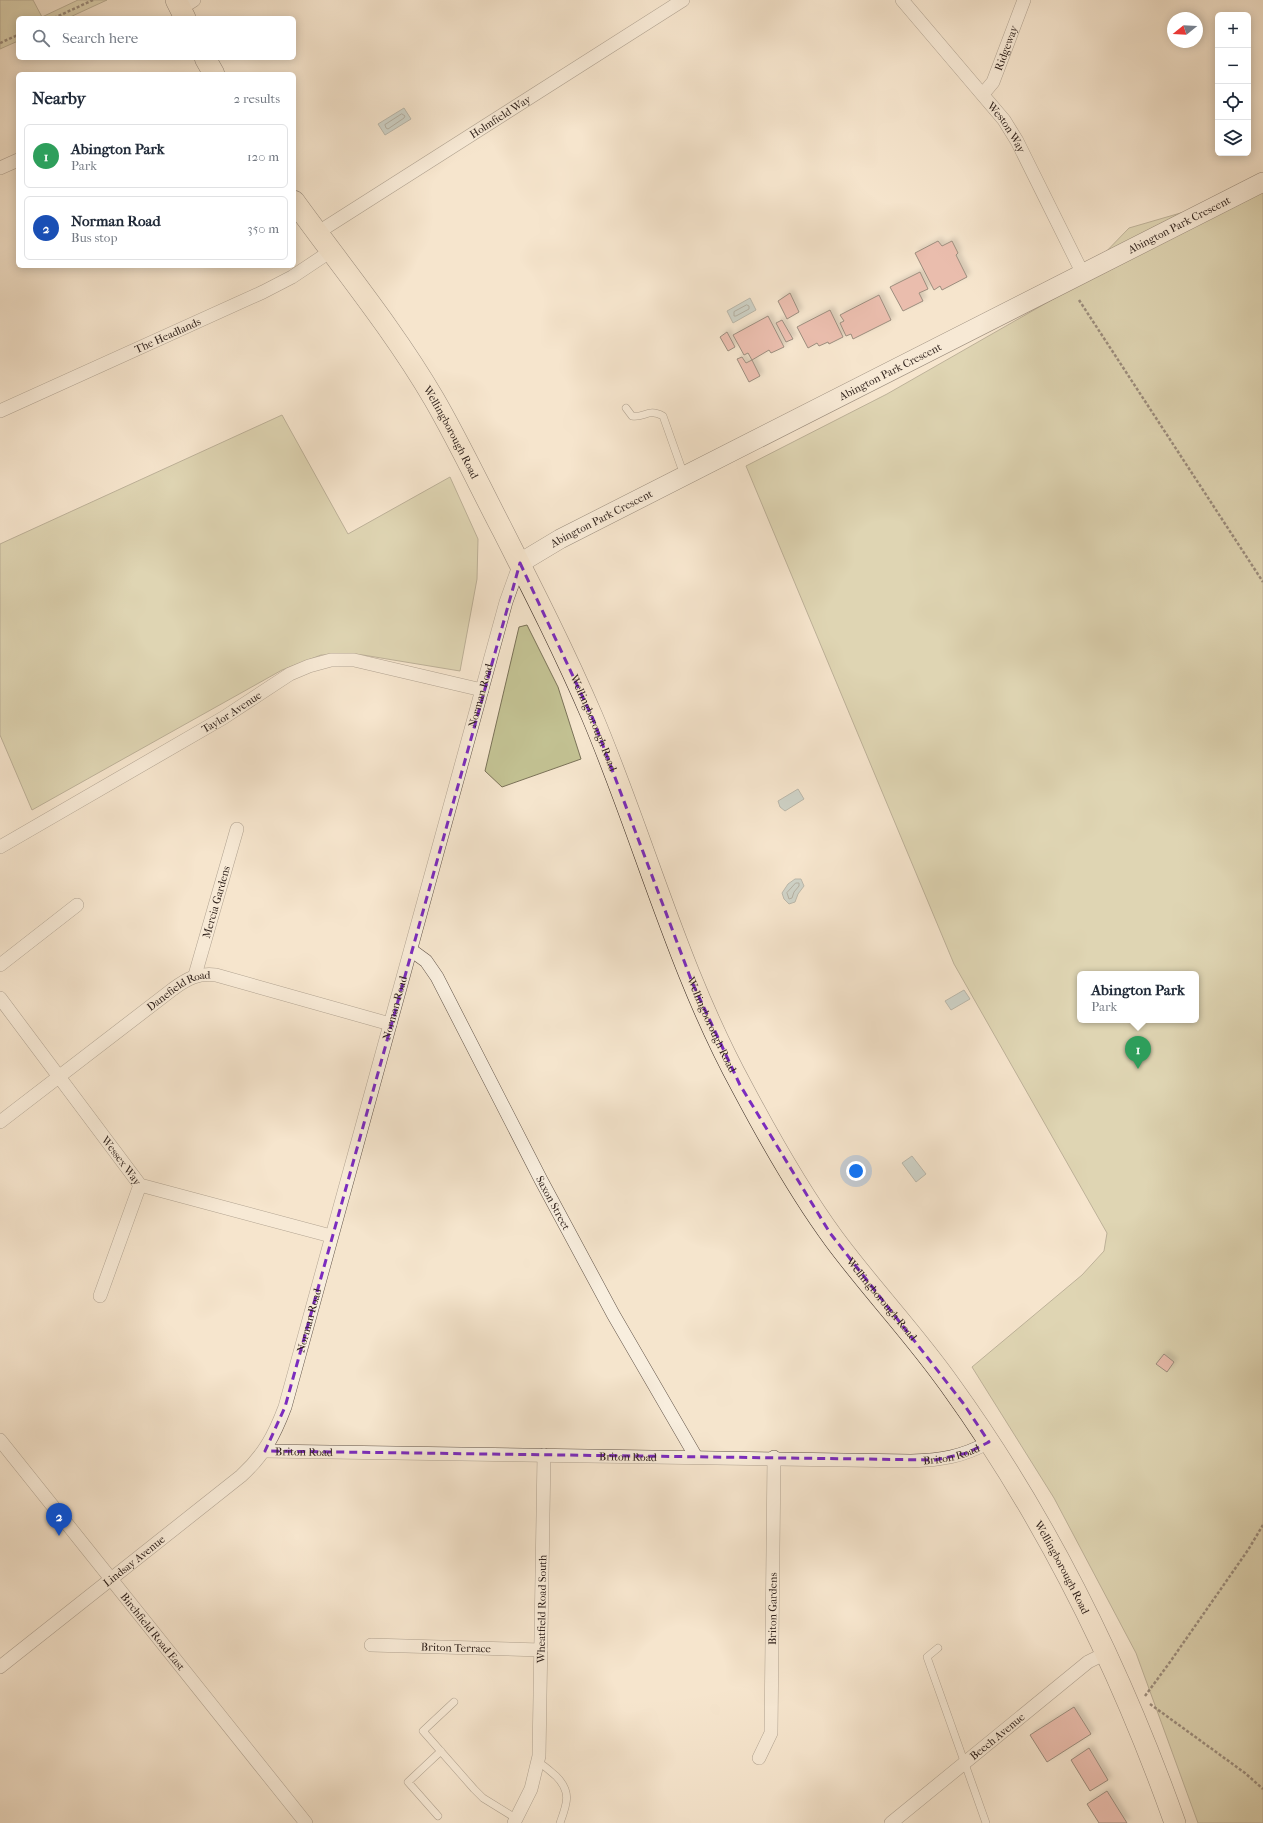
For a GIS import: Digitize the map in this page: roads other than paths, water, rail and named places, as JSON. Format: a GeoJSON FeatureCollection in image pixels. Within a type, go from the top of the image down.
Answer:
{"type":"FeatureCollection","features":[{"type":"Feature","properties":{"kind":"main road","name":"Wellingborough Road"},"geometry":{"type":"LineString","coordinates":[[296,204],[399,346],[432,396],[520,563],[556,636],[593,719],[692,982],[716,1037],[740,1085],[769,1136],[830,1233],[861,1275],[949,1384],[989,1442],[1049,1541],[1106,1653],[1129,1703],[1175,1823]]}},
{"type":"Feature","properties":{"kind":"street","name":"Holmfield Way"},"geometry":{"type":"LineString","coordinates":[[317,233],[683,0]]}},
{"type":"Feature","properties":{"kind":"street","name":"Weston Way"},"geometry":{"type":"LineString","coordinates":[[902,0],[1004,120],[1017,141],[1083,274]]}},
{"type":"Feature","properties":{"kind":"street","name":"Ridgeway"},"geometry":{"type":"LineString","coordinates":[[983,94],[993,82],[1024,0]]}},
{"type":"Feature","properties":{"kind":"street"},"geometry":{"type":"LineString","coordinates":[[0,168],[16,161]]}},
{"type":"Feature","properties":{"kind":"street","name":"Abington Park Crescent"},"geometry":{"type":"LineString","coordinates":[[520,563],[560,539],[1263,182]]}},
{"type":"Feature","properties":{"kind":"street","name":"The Headlands"},"geometry":{"type":"LineString","coordinates":[[0,411],[263,292],[292,277],[330,251]]}},
{"type":"Feature","properties":{"kind":"street","name":"Norman Road"},"geometry":{"type":"LineString","coordinates":[[265,1451],[276,1432],[284,1407],[506,602],[520,563]]}},
{"type":"Feature","properties":{"kind":"street","name":"Taylor Avenue"},"geometry":{"type":"LineString","coordinates":[[0,847],[224,718],[290,674],[308,666],[331,660],[354,660],[482,690]]}},
{"type":"Feature","properties":{"kind":"street","name":"Mercia Gardens"},"geometry":{"type":"LineString","coordinates":[[195,975],[237,829]]}},
{"type":"Feature","properties":{"kind":"street"},"geometry":{"type":"LineString","coordinates":[[0,966],[77,906]]}},
{"type":"Feature","properties":{"kind":"street","name":"Saxon Street"},"geometry":{"type":"LineString","coordinates":[[410,950],[426,961],[437,976],[541,1180],[613,1314],[696,1457]]}},
{"type":"Feature","properties":{"kind":"street","name":"Danefield Road"},"geometry":{"type":"LineString","coordinates":[[0,1122],[186,979],[195,975],[216,975],[390,1024]]}},
{"type":"Feature","properties":{"kind":"street","name":"Wessex Way"},"geometry":{"type":"LineString","coordinates":[[0,998],[140,1185],[331,1236]]}},
{"type":"Feature","properties":{"kind":"street"},"geometry":{"type":"LineString","coordinates":[[100,1296],[140,1185]]}},
{"type":"Feature","properties":{"kind":"street","name":"Birchfield Road East"},"geometry":{"type":"LineString","coordinates":[[0,1440],[306,1823]]}},
{"type":"Feature","properties":{"kind":"street","name":"Briton Road"},"geometry":{"type":"LineString","coordinates":[[265,1451],[935,1460],[967,1453],[989,1442]]}},
{"type":"Feature","properties":{"kind":"street","name":"Lindsay Avenue"},"geometry":{"type":"LineString","coordinates":[[0,1667],[241,1476],[265,1451]]}},
{"type":"Feature","properties":{"kind":"street","name":"Wheatfield Road South"},"geometry":{"type":"LineString","coordinates":[[515,1821],[531,1789],[538,1762],[544,1455]]}},
{"type":"Feature","properties":{"kind":"street","name":"Briton Gardens"},"geometry":{"type":"LineString","coordinates":[[759,1758],[771,1733],[774,1458]]}},
{"type":"Feature","properties":{"kind":"street","name":"Briton Terrace"},"geometry":{"type":"LineString","coordinates":[[371,1645],[541,1650]]}},
{"type":"Feature","properties":{"kind":"street","name":"Beech Avenue"},"geometry":{"type":"LineString","coordinates":[[891,1823],[1088,1662],[1106,1653]]}},
{"type":"Feature","properties":{"kind":"lane"},"geometry":{"type":"LineString","coordinates":[[626,408],[632,416],[636,417],[648,412],[657,413],[663,416],[684,476]]}},
{"type":"Feature","properties":{"kind":"lane"},"geometry":{"type":"LineString","coordinates":[[938,1648],[927,1657],[986,1823]]}},
{"type":"Feature","properties":{"kind":"lane"},"geometry":{"type":"LineString","coordinates":[[454,1702],[424,1731],[483,1798],[515,1821]]}},
{"type":"Feature","properties":{"kind":"lane"},"geometry":{"type":"LineString","coordinates":[[438,1816],[408,1782],[441,1751]]}},
{"type":"Feature","properties":{"kind":"lane"},"geometry":{"type":"LineString","coordinates":[[538,1762],[545,1765],[564,1784],[567,1801],[560,1823]]}},
{"type":"Feature","properties":{"kind":"water"},"geometry":{"type":"Polygon","coordinates":[[[404,108],[411,119],[385,135],[378,124],[404,108]]]}},
{"type":"Feature","properties":{"kind":"water"},"geometry":{"type":"Polygon","coordinates":[[[750,298],[756,310],[733,323],[727,311],[750,298]]]}},
{"type":"Feature","properties":{"kind":"water"},"geometry":{"type":"Polygon","coordinates":[[[798,789],[804,799],[785,811],[780,807],[778,801],[798,789]]]}},
{"type":"Feature","properties":{"kind":"water"},"geometry":{"type":"Polygon","coordinates":[[[795,879],[801,879],[804,886],[798,894],[795,902],[789,904],[784,899],[782,893],[788,884],[795,879]]]}},
{"type":"Feature","properties":{"kind":"water"},"geometry":{"type":"Polygon","coordinates":[[[964,990],[970,999],[951,1010],[945,1001],[964,990]]]}},
{"type":"Feature","properties":{"kind":"water"},"geometry":{"type":"Polygon","coordinates":[[[912,1156],[926,1174],[916,1182],[902,1163],[912,1156]]]}},
{"type":"Feature","properties":{"kind":"place","name":"Abington Park"},"geometry":{"type":"Point","coordinates":[1138,1069]}},
{"type":"Feature","properties":{"kind":"place","name":"Norman Road"},"geometry":{"type":"Point","coordinates":[59,1536]}}]}
